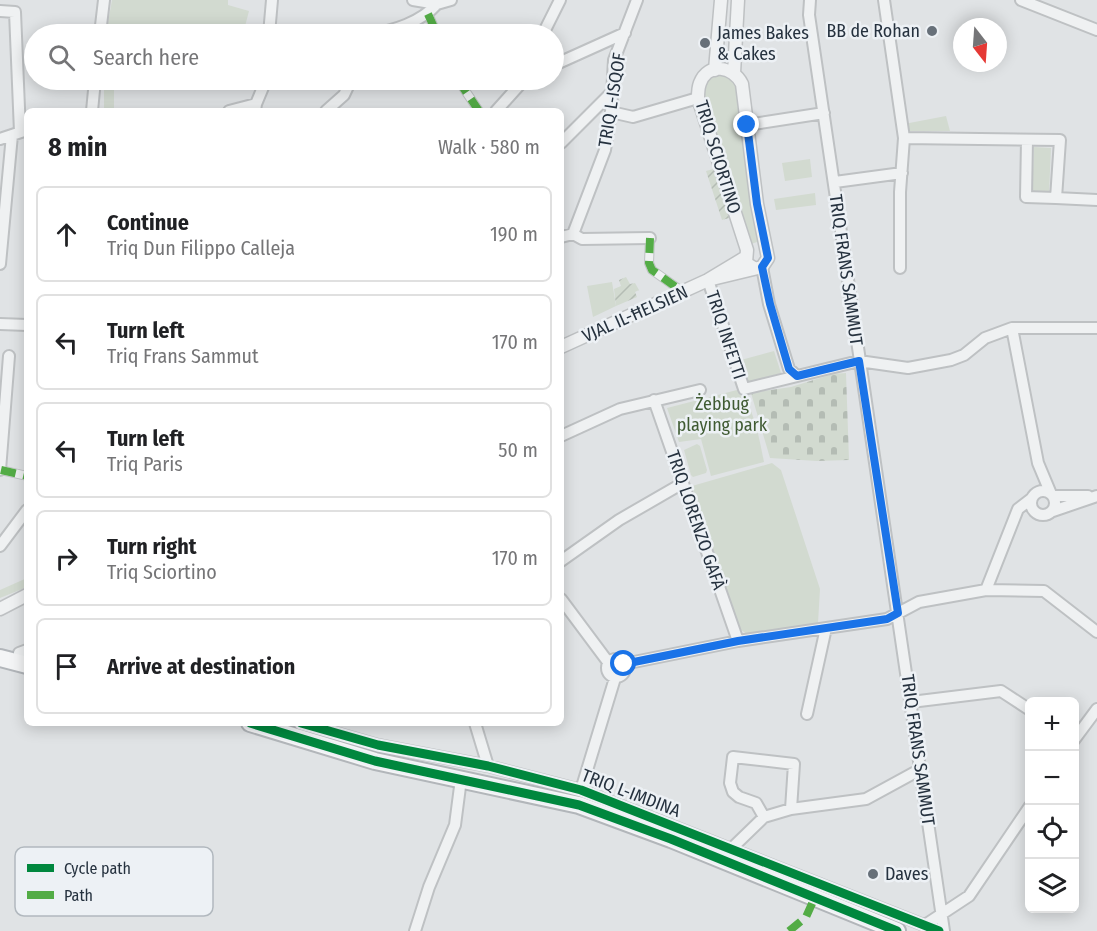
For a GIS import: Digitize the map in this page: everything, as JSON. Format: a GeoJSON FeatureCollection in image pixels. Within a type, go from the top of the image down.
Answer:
{"type":"FeatureCollection","features":[{"type":"Feature","properties":{"kind":"highway","name":"TRIQ L-IMDINA"},"geometry":{"type":"LineString","coordinates":[[260,726],[375,761],[579,805],[671,839],[897,931]]}},
{"type":"Feature","properties":{"kind":"street"},"geometry":{"type":"LineString","coordinates":[[101,24],[104,0]]}},
{"type":"Feature","properties":{"kind":"street"},"geometry":{"type":"LineString","coordinates":[[270,24],[272,0]]}},
{"type":"Feature","properties":{"kind":"street"},"geometry":{"type":"LineString","coordinates":[[413,0],[437,4],[451,0]]}},
{"type":"Feature","properties":{"kind":"street"},"geometry":{"type":"LineString","coordinates":[[548,24],[560,0]]}},
{"type":"Feature","properties":{"kind":"street","name":"TRIQ L-ISQOF"},"geometry":{"type":"LineString","coordinates":[[573,234],[605,150],[614,60],[637,0]]}},
{"type":"Feature","properties":{"kind":"street"},"geometry":{"type":"LineString","coordinates":[[721,0],[715,70],[723,69],[734,73]]}},
{"type":"Feature","properties":{"kind":"street","name":"TRIQ SCIORTINO"},"geometry":{"type":"LineString","coordinates":[[738,0],[734,73],[742,84],[757,204],[768,258],[758,267]]}},
{"type":"Feature","properties":{"kind":"street","name":"TRIQ FRANS SAMMUT"},"geometry":{"type":"LineString","coordinates":[[810,0],[809,15],[944,931]]}},
{"type":"Feature","properties":{"kind":"street"},"geometry":{"type":"LineString","coordinates":[[1021,0],[1097,30]]}},
{"type":"Feature","properties":{"kind":"street"},"geometry":{"type":"LineString","coordinates":[[883,1],[904,138],[900,268]]}},
{"type":"Feature","properties":{"kind":"street"},"geometry":{"type":"LineString","coordinates":[[406,24],[428,14],[437,4]]}},
{"type":"Feature","properties":{"kind":"street"},"geometry":{"type":"LineString","coordinates":[[0,11],[15,12],[20,132],[0,264]]}},
{"type":"Feature","properties":{"kind":"street"},"geometry":{"type":"LineString","coordinates":[[428,14],[432,24]]}},
{"type":"Feature","properties":{"kind":"street"},"geometry":{"type":"LineString","coordinates":[[564,60],[625,33]]}},
{"type":"Feature","properties":{"kind":"street","name":"TRIQ SCIORTINO"},"geometry":{"type":"LineString","coordinates":[[715,70],[704,76],[700,82],[698,98],[747,254],[746,262],[758,267],[789,369],[797,376]]}},
{"type":"Feature","properties":{"kind":"street"},"geometry":{"type":"LineString","coordinates":[[92,108],[94,90]]}},
{"type":"Feature","properties":{"kind":"street"},"geometry":{"type":"LineString","coordinates":[[255,107],[262,90]]}},
{"type":"Feature","properties":{"kind":"street"},"geometry":{"type":"LineString","coordinates":[[329,108],[346,90]]}},
{"type":"Feature","properties":{"kind":"street"},"geometry":{"type":"LineString","coordinates":[[465,90],[477,108]]}},
{"type":"Feature","properties":{"kind":"street"},"geometry":{"type":"LineString","coordinates":[[499,108],[515,90]]}},
{"type":"Feature","properties":{"kind":"street"},"geometry":{"type":"LineString","coordinates":[[564,140],[612,92]]}},
{"type":"Feature","properties":{"kind":"street"},"geometry":{"type":"LineString","coordinates":[[610,112],[633,117],[698,98]]}},
{"type":"Feature","properties":{"kind":"street"},"geometry":{"type":"LineString","coordinates":[[747,125],[824,113]]}},
{"type":"Feature","properties":{"kind":"street"},"geometry":{"type":"LineString","coordinates":[[0,139],[20,132]]}},
{"type":"Feature","properties":{"kind":"street"},"geometry":{"type":"LineString","coordinates":[[904,138],[1060,140],[1056,198]]}},
{"type":"Feature","properties":{"kind":"street"},"geometry":{"type":"LineString","coordinates":[[1027,140],[1026,197],[1097,200]]}},
{"type":"Feature","properties":{"kind":"street"},"geometry":{"type":"LineString","coordinates":[[835,182],[902,173]]}},
{"type":"Feature","properties":{"kind":"street"},"geometry":{"type":"LineString","coordinates":[[564,236],[573,234],[582,239],[650,238],[649,263],[652,270],[683,292]]}},
{"type":"Feature","properties":{"kind":"street"},"geometry":{"type":"LineString","coordinates":[[747,254],[757,247],[766,250]]}},
{"type":"Feature","properties":{"kind":"street","name":"VJAL IL-ĦELSIEN"},"geometry":{"type":"LineString","coordinates":[[564,346],[708,280],[747,254]]}},
{"type":"Feature","properties":{"kind":"street","name":"VJAL IL-ĦELSIEN"},"geometry":{"type":"LineString","coordinates":[[708,280],[758,267]]}},
{"type":"Feature","properties":{"kind":"street","name":"TRIQ INFETTI"},"geometry":{"type":"LineString","coordinates":[[708,280],[744,389],[797,376]]}},
{"type":"Feature","properties":{"kind":"street"},"geometry":{"type":"LineString","coordinates":[[0,324],[24,325]]}},
{"type":"Feature","properties":{"kind":"street"},"geometry":{"type":"LineString","coordinates":[[1012,328],[1038,463],[1055,504],[1053,511]]}},
{"type":"Feature","properties":{"kind":"street"},"geometry":{"type":"LineString","coordinates":[[797,376],[859,361],[908,368],[951,360],[964,355],[985,338],[1012,328],[1097,328]]}},
{"type":"Feature","properties":{"kind":"street"},"geometry":{"type":"LineString","coordinates":[[9,356],[3,396],[0,470],[24,475]]}},
{"type":"Feature","properties":{"kind":"street"},"geometry":{"type":"LineString","coordinates":[[564,435],[620,409],[700,390]]}},
{"type":"Feature","properties":{"kind":"street","name":"TRIQ LORENZO GAFÀ"},"geometry":{"type":"LineString","coordinates":[[654,400],[738,641]]}},
{"type":"Feature","properties":{"kind":"street"},"geometry":{"type":"LineString","coordinates":[[1038,463],[1030,506],[1034,513],[1046,516],[1053,511],[1097,496]]}},
{"type":"Feature","properties":{"kind":"street"},"geometry":{"type":"LineString","coordinates":[[564,559],[619,520],[683,483]]}},
{"type":"Feature","properties":{"kind":"street"},"geometry":{"type":"LineString","coordinates":[[986,590],[1018,509],[1041,491],[1052,495],[1097,496]]}},
{"type":"Feature","properties":{"kind":"street"},"geometry":{"type":"LineString","coordinates":[[1011,528],[1034,513]]}},
{"type":"Feature","properties":{"kind":"street"},"geometry":{"type":"LineString","coordinates":[[0,546],[24,514]]}},
{"type":"Feature","properties":{"kind":"street"},"geometry":{"type":"LineString","coordinates":[[624,664],[738,641],[887,619],[919,602],[986,590],[1044,591],[1097,632]]}},
{"type":"Feature","properties":{"kind":"street"},"geometry":{"type":"LineString","coordinates":[[0,599],[23,596]]}},
{"type":"Feature","properties":{"kind":"street"},"geometry":{"type":"LineString","coordinates":[[0,609],[23,596]]}},
{"type":"Feature","properties":{"kind":"street"},"geometry":{"type":"LineString","coordinates":[[564,603],[608,662],[609,675],[615,678]]}},
{"type":"Feature","properties":{"kind":"street"},"geometry":{"type":"LineString","coordinates":[[807,714],[826,628]]}},
{"type":"Feature","properties":{"kind":"street"},"geometry":{"type":"LineString","coordinates":[[608,662],[618,659],[624,664]]}},
{"type":"Feature","properties":{"kind":"street"},"geometry":{"type":"LineString","coordinates":[[581,790],[615,678],[623,674],[624,664]]}},
{"type":"Feature","properties":{"kind":"street"},"geometry":{"type":"LineString","coordinates":[[911,702],[1001,691],[1025,708]]}},
{"type":"Feature","properties":{"kind":"street"},"geometry":{"type":"LineString","coordinates":[[1079,733],[1097,709]]}},
{"type":"Feature","properties":{"kind":"street","name":"TRIQ L-IMDINA"},"geometry":{"type":"LineString","coordinates":[[312,726],[378,745],[488,766],[581,790],[939,931]]}},
{"type":"Feature","properties":{"kind":"street"},"geometry":{"type":"LineString","coordinates":[[476,726],[488,766]]}},
{"type":"Feature","properties":{"kind":"street"},"geometry":{"type":"LineString","coordinates":[[764,817],[756,803],[739,797],[733,792],[730,783],[733,757],[794,764],[791,809]]}},
{"type":"Feature","properties":{"kind":"street"},"geometry":{"type":"LineString","coordinates":[[731,849],[764,817],[791,809],[866,799],[921,769]]}},
{"type":"Feature","properties":{"kind":"street"},"geometry":{"type":"LineString","coordinates":[[415,931],[429,887],[455,825],[461,779]]}},
{"type":"Feature","properties":{"kind":"street"},"geometry":{"type":"LineString","coordinates":[[925,926],[969,896],[1025,812]]}},
{"type":"Feature","properties":{"kind":"green space"},"geometry":{"type":"Polygon","coordinates":[[[112,0],[228,0],[228,5],[249,11],[246,24],[108,24],[112,0]]]}},
{"type":"Feature","properties":{"kind":"green space"},"geometry":{"type":"Polygon","coordinates":[[[716,72],[735,78],[760,241],[751,244],[704,92],[707,80],[716,72]]]}},
{"type":"Feature","properties":{"kind":"green space"},"geometry":{"type":"Polygon","coordinates":[[[104,90],[114,90],[114,108],[104,108],[104,90]]]}},
{"type":"Feature","properties":{"kind":"green space"},"geometry":{"type":"Polygon","coordinates":[[[946,116],[950,131],[904,131],[904,124],[946,116]]]}},
{"type":"Feature","properties":{"kind":"green space"},"geometry":{"type":"Polygon","coordinates":[[[1034,147],[1051,148],[1049,194],[1032,194],[1034,147]]]}},
{"type":"Feature","properties":{"kind":"green space"},"geometry":{"type":"Polygon","coordinates":[[[810,159],[812,177],[785,181],[782,163],[810,159]]]}},
{"type":"Feature","properties":{"kind":"green space"},"geometry":{"type":"Polygon","coordinates":[[[717,168],[733,217],[722,220],[706,171],[717,168]]]}},
{"type":"Feature","properties":{"kind":"green space"},"geometry":{"type":"Polygon","coordinates":[[[815,193],[816,205],[776,210],[774,199],[815,193]]]}},
{"type":"Feature","properties":{"kind":"green space"},"geometry":{"type":"Polygon","coordinates":[[[626,277],[630,284],[635,283],[639,290],[635,292],[637,297],[616,306],[614,289],[621,286],[619,280],[626,277]]]}},
{"type":"Feature","properties":{"kind":"green space"},"geometry":{"type":"Polygon","coordinates":[[[612,282],[616,306],[593,317],[587,286],[612,282]]]}},
{"type":"Feature","properties":{"kind":"green space"},"geometry":{"type":"Polygon","coordinates":[[[774,351],[781,373],[749,382],[741,360],[774,351]]]}},
{"type":"Feature","properties":{"kind":"green space"},"geometry":{"type":"Polygon","coordinates":[[[846,373],[849,460],[817,461],[770,458],[751,393],[791,387],[833,374],[846,373]]]}},
{"type":"Feature","properties":{"kind":"green space","name":"Żebbuġ playing park"},"geometry":{"type":"Polygon","coordinates":[[[737,390],[743,395],[752,412],[764,462],[711,476],[701,439],[679,442],[667,408],[737,390]]]}},
{"type":"Feature","properties":{"kind":"green space"},"geometry":{"type":"Polygon","coordinates":[[[697,444],[700,446],[707,470],[706,473],[693,477],[684,450],[697,444]]]}},
{"type":"Feature","properties":{"kind":"green space"},"geometry":{"type":"Polygon","coordinates":[[[772,463],[781,470],[820,589],[818,623],[750,636],[738,628],[692,486],[772,463]]]}},
{"type":"Feature","properties":{"kind":"green space"},"geometry":{"type":"Polygon","coordinates":[[[24,579],[24,588],[0,598],[0,590],[24,579]]]}},
{"type":"Feature","properties":{"kind":"marked path"},"geometry":{"type":"LineString","coordinates":[[428,14],[432,24]]}},
{"type":"Feature","properties":{"kind":"marked path"},"geometry":{"type":"LineString","coordinates":[[465,90],[477,108]]}},
{"type":"Feature","properties":{"kind":"marked path"},"geometry":{"type":"LineString","coordinates":[[650,238],[649,263],[652,270],[683,292]]}},
{"type":"Feature","properties":{"kind":"marked path"},"geometry":{"type":"LineString","coordinates":[[1,470],[24,475]]}},
{"type":"Feature","properties":{"kind":"marked path"},"geometry":{"type":"LineString","coordinates":[[789,931],[806,917],[815,897]]}},
{"type":"Feature","properties":{"kind":"cycle path"},"geometry":{"type":"LineString","coordinates":[[260,726],[375,761],[579,805],[671,839],[897,931]]}},
{"type":"Feature","properties":{"kind":"cycle path"},"geometry":{"type":"LineString","coordinates":[[312,726],[378,745],[488,766],[581,790],[939,931]]}},
{"type":"Feature","properties":{"kind":"place","name":"BB de Rohan"},"geometry":{"type":"Point","coordinates":[932,31]}},
{"type":"Feature","properties":{"kind":"place","name":"James Bakes & Cakes"},"geometry":{"type":"Point","coordinates":[705,43]}},
{"type":"Feature","properties":{"kind":"place","name":"Daves"},"geometry":{"type":"Point","coordinates":[873,874]}},
{"type":"Feature","properties":{"kind":"route"},"geometry":{"type":"LineString","coordinates":[[624,664],[738,641],[887,619],[898,613],[859,361],[797,376],[789,369],[762,267],[768,258],[757,204],[747,125]]}}]}
